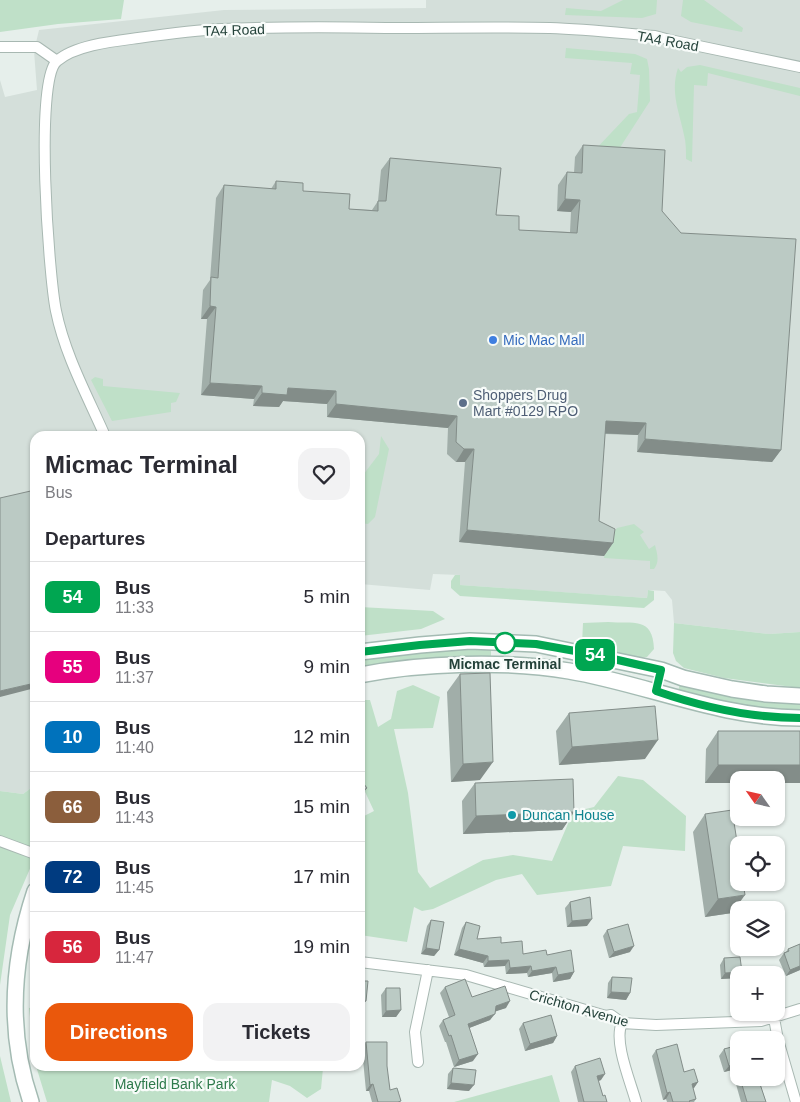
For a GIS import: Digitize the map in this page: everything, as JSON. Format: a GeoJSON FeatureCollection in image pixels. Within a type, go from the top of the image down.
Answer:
{"type":"FeatureCollection","features":[{"type":"Feature","properties":{"kind":"street","name":"TA4 Road"},"geometry":{"type":"LineString","coordinates":[[57,61],[73,52],[120,41],[221,28],[435,27],[552,28],[655,36],[800,67]]}},
{"type":"Feature","properties":{"kind":"street"},"geometry":{"type":"LineString","coordinates":[[0,47],[37,47],[57,61],[48,78],[44,140],[48,250],[52,288],[62,333],[75,372],[103,431]]}},
{"type":"Feature","properties":{"kind":"street"},"geometry":{"type":"LineString","coordinates":[[365,651],[470,641],[536,644],[592,654],[732,689],[800,696]]}},
{"type":"Feature","properties":{"kind":"street"},"geometry":{"type":"LineString","coordinates":[[365,674],[418,668],[472,665],[568,671],[742,713],[800,718]]}},
{"type":"Feature","properties":{"kind":"street"},"geometry":{"type":"LineString","coordinates":[[0,841],[30,852]]}},
{"type":"Feature","properties":{"kind":"street"},"geometry":{"type":"LineString","coordinates":[[30,906],[19,948],[14,998],[16,1040],[24,1082],[31,1102]]}},
{"type":"Feature","properties":{"kind":"street","name":"Crichton Avenue"},"geometry":{"type":"LineString","coordinates":[[365,963],[466,975],[611,1016],[622,1023],[656,1025],[744,1021]]}},
{"type":"Feature","properties":{"kind":"street"},"geometry":{"type":"LineString","coordinates":[[418,1062],[415,1032],[428,970]]}},
{"type":"Feature","properties":{"kind":"street","name":"Crichton Avenue"},"geometry":{"type":"LineString","coordinates":[[785,1014],[800,1009]]}},
{"type":"Feature","properties":{"kind":"street"},"geometry":{"type":"LineString","coordinates":[[775,1021],[778,1040],[796,1102]]}},
{"type":"Feature","properties":{"kind":"street"},"geometry":{"type":"LineString","coordinates":[[622,1023],[619,1030],[621,1049],[636,1102]]}},
{"type":"Feature","properties":{"kind":"shaded area","name":"Mic Mac Mall"},"geometry":{"type":"Polygon","coordinates":[[[426,0],[800,0],[800,632],[769,634],[674,623],[672,600],[665,591],[648,590],[647,598],[459,585],[460,575],[433,574],[430,590],[365,584],[365,431],[30,431],[30,789],[23,794],[0,791],[0,80],[5,97],[37,90],[34,51],[39,30],[224,10],[426,8],[426,0]]]}},
{"type":"Feature","properties":{"kind":"green space"},"geometry":{"type":"Polygon","coordinates":[[[0,0],[124,0],[121,19],[58,24],[0,32],[0,0]]]}},
{"type":"Feature","properties":{"kind":"green space"},"geometry":{"type":"Polygon","coordinates":[[[623,0],[657,0],[656,14],[642,18],[565,15],[566,8],[601,11],[623,0]]]}},
{"type":"Feature","properties":{"kind":"green space"},"geometry":{"type":"Polygon","coordinates":[[[683,0],[704,0],[743,28],[742,32],[691,22],[681,16],[683,0]]]}},
{"type":"Feature","properties":{"kind":"green space"},"geometry":{"type":"Polygon","coordinates":[[[566,48],[635,54],[647,59],[650,101],[612,160],[592,153],[629,114],[637,112],[640,75],[630,74],[632,63],[565,58],[566,48]]]}},
{"type":"Feature","properties":{"kind":"green space"},"geometry":{"type":"Polygon","coordinates":[[[700,65],[800,88],[800,96],[708,73],[707,86],[694,85],[692,162],[686,159],[685,141],[676,101],[675,85],[678,68],[681,72],[687,67],[700,65]]]}},
{"type":"Feature","properties":{"kind":"green space"},"geometry":{"type":"Polygon","coordinates":[[[95,377],[103,379],[103,386],[180,393],[176,402],[171,403],[171,412],[112,421],[91,380],[95,377]]]}},
{"type":"Feature","properties":{"kind":"green space"},"geometry":{"type":"Polygon","coordinates":[[[381,436],[389,449],[375,517],[368,524],[365,524],[365,472],[379,454],[381,436]]]}},
{"type":"Feature","properties":{"kind":"green space"},"geometry":{"type":"Polygon","coordinates":[[[634,524],[644,532],[640,535],[649,549],[655,545],[657,560],[654,569],[650,569],[650,561],[604,558],[606,541],[617,528],[634,524]]]}},
{"type":"Feature","properties":{"kind":"green space"},"geometry":{"type":"Polygon","coordinates":[[[455,575],[460,575],[460,585],[647,598],[648,590],[654,591],[654,600],[644,608],[460,596],[451,588],[451,581],[455,575]]]}},
{"type":"Feature","properties":{"kind":"green space"},"geometry":{"type":"Polygon","coordinates":[[[365,607],[433,611],[445,619],[421,629],[365,635],[365,607]]]}},
{"type":"Feature","properties":{"kind":"green space"},"geometry":{"type":"Polygon","coordinates":[[[583,623],[633,623],[646,626],[653,638],[654,649],[647,657],[639,658],[582,644],[583,623]]]}},
{"type":"Feature","properties":{"kind":"green space"},"geometry":{"type":"Polygon","coordinates":[[[674,623],[769,634],[800,632],[800,688],[724,678],[684,668],[676,661],[673,653],[674,623]]]}},
{"type":"Feature","properties":{"kind":"green space"},"geometry":{"type":"Polygon","coordinates":[[[445,650],[491,650],[491,657],[365,668],[365,659],[386,655],[445,650]]]}},
{"type":"Feature","properties":{"kind":"green space"},"geometry":{"type":"Polygon","coordinates":[[[680,683],[800,702],[800,711],[741,706],[678,692],[680,683]]]}},
{"type":"Feature","properties":{"kind":"green space"},"geometry":{"type":"Polygon","coordinates":[[[413,685],[440,697],[433,728],[394,729],[408,793],[418,872],[430,888],[483,860],[513,855],[552,861],[573,812],[594,807],[618,776],[643,780],[686,816],[685,851],[623,846],[611,886],[537,895],[522,874],[496,880],[433,909],[422,911],[414,907],[407,942],[365,936],[365,816],[374,811],[365,792],[365,700],[370,700],[378,727],[391,719],[397,691],[413,685]]]}},
{"type":"Feature","properties":{"kind":"green space"},"geometry":{"type":"Polygon","coordinates":[[[30,789],[30,869],[10,915],[0,985],[0,791],[23,794],[30,789]]]}},
{"type":"Feature","properties":{"kind":"green space"},"geometry":{"type":"Polygon","coordinates":[[[0,1056],[11,1102],[0,1102],[0,1056]]]}},
{"type":"Feature","properties":{"kind":"green space","name":"Mayfield Bank Park"},"geometry":{"type":"Polygon","coordinates":[[[38,1071],[323,1071],[321,1089],[307,1098],[290,1086],[272,1080],[269,1102],[47,1102],[38,1071]]]}},
{"type":"Feature","properties":{"kind":"green space"},"geometry":{"type":"Polygon","coordinates":[[[552,1075],[560,1102],[454,1102],[552,1075]]]}},
{"type":"Feature","properties":{"kind":"building","name":"Mic Mac Mall"},"geometry":{"type":"Polygon","coordinates":[[[583,145],[665,150],[662,211],[681,233],[796,239],[781,450],[645,439],[646,423],[606,421],[599,521],[615,529],[613,543],[467,530],[474,449],[464,449],[456,442],[457,416],[336,404],[336,391],[288,388],[287,395],[262,393],[262,386],[210,383],[216,307],[210,306],[211,277],[218,278],[224,185],[276,189],[276,181],[303,183],[303,191],[350,194],[349,209],[378,211],[378,201],[386,201],[390,158],[501,168],[496,215],[519,216],[519,230],[577,233],[580,200],[565,199],[567,172],[582,173],[583,145]]]}},
{"type":"Feature","properties":{"kind":"building"},"geometry":{"type":"Polygon","coordinates":[[[30,491],[30,684],[0,691],[0,498],[30,491]]]}},
{"type":"Feature","properties":{"kind":"building"},"geometry":{"type":"Polygon","coordinates":[[[490,673],[493,762],[463,764],[460,674],[490,673]]]}},
{"type":"Feature","properties":{"kind":"building"},"geometry":{"type":"Polygon","coordinates":[[[655,706],[658,740],[572,747],[569,713],[655,706]]]}},
{"type":"Feature","properties":{"kind":"building"},"geometry":{"type":"Polygon","coordinates":[[[718,731],[800,731],[800,765],[718,765],[718,731]]]}},
{"type":"Feature","properties":{"kind":"building"},"geometry":{"type":"Polygon","coordinates":[[[573,779],[574,812],[476,816],[475,783],[573,779]]]}},
{"type":"Feature","properties":{"kind":"building"},"geometry":{"type":"Polygon","coordinates":[[[730,810],[730,826],[735,826],[736,836],[730,836],[730,891],[744,891],[745,895],[718,899],[705,814],[730,810]]]}},
{"type":"Feature","properties":{"kind":"building"},"geometry":{"type":"Polygon","coordinates":[[[590,897],[592,919],[572,921],[570,902],[590,897]]]}},
{"type":"Feature","properties":{"kind":"building"},"geometry":{"type":"Polygon","coordinates":[[[431,920],[444,922],[439,950],[426,948],[431,920]]]}},
{"type":"Feature","properties":{"kind":"building"},"geometry":{"type":"Polygon","coordinates":[[[466,922],[480,926],[477,939],[501,937],[501,943],[522,941],[523,954],[546,950],[547,955],[571,950],[574,972],[558,975],[556,967],[532,971],[531,966],[510,968],[509,960],[488,961],[488,956],[459,949],[466,922]]]}},
{"type":"Feature","properties":{"kind":"building"},"geometry":{"type":"Polygon","coordinates":[[[628,924],[634,946],[614,952],[607,930],[628,924]]]}},
{"type":"Feature","properties":{"kind":"building"},"geometry":{"type":"Polygon","coordinates":[[[800,944],[800,966],[790,970],[785,956],[785,953],[789,951],[788,949],[800,944]]]}},
{"type":"Feature","properties":{"kind":"building"},"geometry":{"type":"Polygon","coordinates":[[[740,957],[741,966],[730,966],[730,973],[725,973],[724,958],[740,957]]]}},
{"type":"Feature","properties":{"kind":"building"},"geometry":{"type":"Polygon","coordinates":[[[612,977],[632,978],[630,993],[611,992],[612,977]]]}},
{"type":"Feature","properties":{"kind":"building"},"geometry":{"type":"Polygon","coordinates":[[[465,979],[472,997],[505,986],[510,1001],[496,1006],[495,1014],[468,1024],[478,1054],[459,1060],[451,1035],[449,1036],[443,1020],[455,1015],[445,987],[465,979]]]}},
{"type":"Feature","properties":{"kind":"building"},"geometry":{"type":"Polygon","coordinates":[[[365,981],[368,981],[366,1001],[365,981]]]}},
{"type":"Feature","properties":{"kind":"building"},"geometry":{"type":"Polygon","coordinates":[[[386,988],[400,988],[401,1010],[386,1011],[386,988]]]}},
{"type":"Feature","properties":{"kind":"building"},"geometry":{"type":"Polygon","coordinates":[[[551,1015],[557,1036],[530,1044],[523,1023],[551,1015]]]}},
{"type":"Feature","properties":{"kind":"building"},"geometry":{"type":"Polygon","coordinates":[[[366,1042],[387,1042],[390,1090],[397,1088],[401,1101],[378,1102],[373,1084],[370,1085],[366,1042]]]}},
{"type":"Feature","properties":{"kind":"building"},"geometry":{"type":"Polygon","coordinates":[[[677,1044],[684,1072],[694,1069],[698,1082],[692,1084],[696,1099],[690,1102],[673,1102],[670,1092],[667,1093],[656,1050],[677,1044]]]}},
{"type":"Feature","properties":{"kind":"building"},"geometry":{"type":"Polygon","coordinates":[[[730,1047],[730,1066],[729,1066],[724,1049],[730,1047]]]}},
{"type":"Feature","properties":{"kind":"building"},"geometry":{"type":"Polygon","coordinates":[[[600,1058],[605,1074],[597,1076],[603,1096],[605,1095],[607,1102],[584,1102],[575,1066],[600,1058]]]}},
{"type":"Feature","properties":{"kind":"building"},"geometry":{"type":"Polygon","coordinates":[[[453,1068],[476,1070],[474,1085],[451,1083],[453,1068]]]}},
{"type":"Feature","properties":{"kind":"building"},"geometry":{"type":"Polygon","coordinates":[[[742,1086],[761,1086],[766,1102],[747,1102],[742,1086]]]}},
{"type":"Feature","properties":{"kind":"bus line","name":"54"},"geometry":{"type":"LineString","coordinates":[[365,651],[470,641],[536,644],[592,654],[661,670],[656,691],[678,699],[742,713],[800,718]]}},
{"type":"Feature","properties":{"kind":"place","name":"Mic Mac Mall"},"geometry":{"type":"Point","coordinates":[493,340]}},
{"type":"Feature","properties":{"kind":"place","name":"Shoppers Drug Mart #0129 RPO"},"geometry":{"type":"Point","coordinates":[463,403]}},
{"type":"Feature","properties":{"kind":"place","name":"Micmac Terminal"},"geometry":{"type":"Point","coordinates":[505,643]}},
{"type":"Feature","properties":{"kind":"place","name":"Duncan House"},"geometry":{"type":"Point","coordinates":[512,815]}}]}
